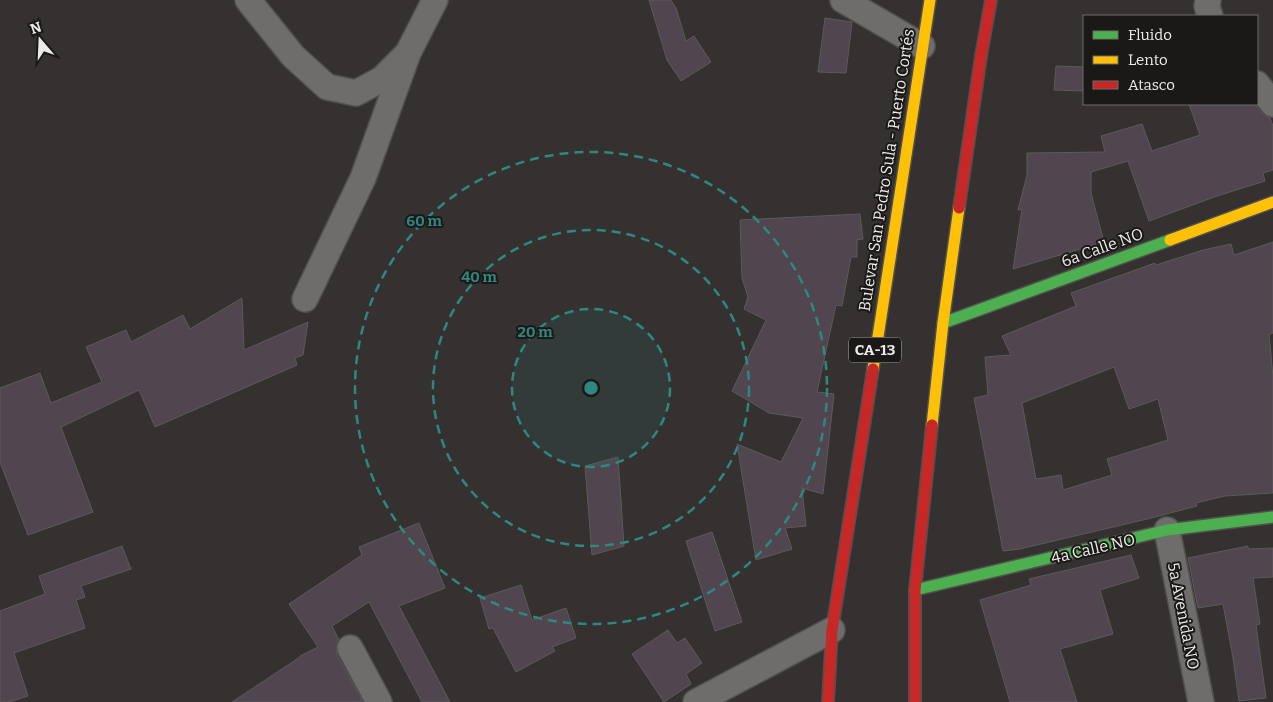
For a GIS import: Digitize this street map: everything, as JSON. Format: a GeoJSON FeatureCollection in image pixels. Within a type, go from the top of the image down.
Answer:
{"type":"FeatureCollection","features":[{"type":"Feature","properties":{"kind":"main road","name":"Bulevar San Pedro Sula - Puerto Cortés"},"geometry":{"type":"LineString","coordinates":[[828,702],[832,630],[930,0]]}},
{"type":"Feature","properties":{"kind":"main road"},"geometry":{"type":"LineString","coordinates":[[915,702],[915,590],[943,323],[981,56],[991,0]]}},
{"type":"Feature","properties":{"kind":"main road","name":"6a Calle NO"},"geometry":{"type":"LineString","coordinates":[[943,323],[1273,202]]}},
{"type":"Feature","properties":{"kind":"main road","name":"4a Calle NO"},"geometry":{"type":"LineString","coordinates":[[915,590],[1167,530],[1273,517]]}},
{"type":"Feature","properties":{"kind":"street"},"geometry":{"type":"LineString","coordinates":[[248,0],[293,56],[327,87],[356,93],[382,80],[408,53]]}},
{"type":"Feature","properties":{"kind":"street"},"geometry":{"type":"LineString","coordinates":[[305,299],[363,178],[408,53],[435,0]]}},
{"type":"Feature","properties":{"kind":"street"},"geometry":{"type":"LineString","coordinates":[[843,0],[922,46]]}},
{"type":"Feature","properties":{"kind":"street"},"geometry":{"type":"LineString","coordinates":[[1208,0],[1210,15]]}},
{"type":"Feature","properties":{"kind":"street"},"geometry":{"type":"LineString","coordinates":[[1258,85],[1273,104]]}},
{"type":"Feature","properties":{"kind":"street","name":"5a Avenida NO"},"geometry":{"type":"LineString","coordinates":[[1167,530],[1201,702]]}},
{"type":"Feature","properties":{"kind":"street"},"geometry":{"type":"LineString","coordinates":[[696,702],[832,630]]}},
{"type":"Feature","properties":{"kind":"street"},"geometry":{"type":"LineString","coordinates":[[350,648],[379,702]]}},
{"type":"Feature","properties":{"kind":"building"},"geometry":{"type":"Polygon","coordinates":[[[649,0],[671,0],[676,8],[686,41],[694,36],[711,62],[681,81],[667,60],[649,0]]]}},
{"type":"Feature","properties":{"kind":"building"},"geometry":{"type":"Polygon","coordinates":[[[825,18],[852,22],[846,73],[818,72],[825,18]]]}},
{"type":"Feature","properties":{"kind":"building"},"geometry":{"type":"Polygon","coordinates":[[[1056,66],[1083,67],[1083,91],[1054,90],[1056,66]]]}},
{"type":"Feature","properties":{"kind":"building"},"geometry":{"type":"Polygon","coordinates":[[[1189,105],[1255,105],[1270,118],[1273,126],[1273,170],[1263,173],[1265,181],[1149,221],[1128,161],[1091,172],[1091,193],[1104,242],[1013,269],[1022,209],[1018,210],[1027,175],[1027,153],[1105,152],[1101,136],[1142,124],[1152,151],[1200,135],[1189,105]]]}},
{"type":"Feature","properties":{"kind":"building"},"geometry":{"type":"Polygon","coordinates":[[[860,214],[863,239],[857,240],[857,257],[851,257],[842,306],[836,305],[817,392],[834,394],[823,494],[802,488],[806,526],[785,528],[792,549],[756,560],[737,444],[781,462],[803,418],[769,413],[732,391],[766,320],[744,309],[748,297],[742,278],[740,220],[860,214]]]}},
{"type":"Feature","properties":{"kind":"building"},"geometry":{"type":"Polygon","coordinates":[[[1273,242],[1273,333],[1269,334],[1273,377],[1273,493],[1225,496],[1196,503],[1197,506],[1147,519],[1020,549],[1003,551],[974,398],[988,395],[985,357],[1011,355],[1002,336],[1076,306],[1071,293],[1155,263],[1156,265],[1203,250],[1231,244],[1234,255],[1273,242]],[[1114,367],[1022,403],[1036,479],[1061,475],[1063,490],[1112,475],[1107,459],[1168,440],[1158,399],[1129,409],[1114,367]]]}},
{"type":"Feature","properties":{"kind":"building"},"geometry":{"type":"Polygon","coordinates":[[[242,298],[244,350],[308,322],[303,355],[295,358],[297,365],[155,427],[139,390],[61,427],[93,512],[28,535],[0,462],[0,388],[40,373],[51,403],[102,382],[86,347],[126,330],[131,342],[183,315],[190,329],[242,298]]]}},
{"type":"Feature","properties":{"kind":"building"},"geometry":{"type":"Polygon","coordinates":[[[618,457],[624,546],[592,555],[585,466],[618,457]]]}},
{"type":"Feature","properties":{"kind":"building"},"geometry":{"type":"Polygon","coordinates":[[[419,523],[445,588],[399,606],[450,702],[422,702],[369,602],[332,626],[339,640],[336,647],[337,655],[363,702],[232,702],[300,656],[318,647],[289,604],[362,555],[359,547],[419,523]]]}},
{"type":"Feature","properties":{"kind":"building"},"geometry":{"type":"Polygon","coordinates":[[[712,532],[742,622],[715,631],[686,541],[712,532]]]}},
{"type":"Feature","properties":{"kind":"building"},"geometry":{"type":"Polygon","coordinates":[[[122,546],[131,569],[81,586],[85,597],[76,600],[85,628],[14,653],[28,696],[9,702],[0,702],[0,611],[45,594],[39,576],[122,546]]]}},
{"type":"Feature","properties":{"kind":"building"},"geometry":{"type":"Polygon","coordinates":[[[1248,546],[1248,549],[1273,548],[1273,577],[1253,578],[1260,624],[1256,625],[1266,698],[1239,701],[1223,604],[1198,608],[1188,558],[1248,546]]]}},
{"type":"Feature","properties":{"kind":"building"},"geometry":{"type":"Polygon","coordinates":[[[1131,555],[1139,578],[1100,590],[1113,634],[1060,649],[1077,702],[1010,702],[980,600],[1031,585],[1029,579],[1131,555]]]}},
{"type":"Feature","properties":{"kind":"building"},"geometry":{"type":"Polygon","coordinates":[[[521,585],[532,620],[566,608],[576,638],[552,647],[555,651],[516,672],[493,628],[489,629],[480,598],[521,585]]]}},
{"type":"Feature","properties":{"kind":"building"},"geometry":{"type":"Polygon","coordinates":[[[668,630],[677,643],[685,638],[702,663],[686,674],[691,684],[664,702],[632,654],[668,630]]]}},
{"type":"Feature","properties":{"kind":"traffic: fast"},"geometry":{"type":"LineString","coordinates":[[943,323],[1170,240]]}},
{"type":"Feature","properties":{"kind":"traffic: fast"},"geometry":{"type":"LineString","coordinates":[[915,590],[1167,530],[1273,517]]}},
{"type":"Feature","properties":{"kind":"traffic: slow"},"geometry":{"type":"LineString","coordinates":[[873,369],[930,0]]}},
{"type":"Feature","properties":{"kind":"traffic: slow"},"geometry":{"type":"LineString","coordinates":[[1170,240],[1273,202]]}},
{"type":"Feature","properties":{"kind":"traffic: slow"},"geometry":{"type":"LineString","coordinates":[[932,425],[943,323],[959,208]]}},
{"type":"Feature","properties":{"kind":"traffic: jam"},"geometry":{"type":"LineString","coordinates":[[959,208],[991,0]]}},
{"type":"Feature","properties":{"kind":"traffic: jam"},"geometry":{"type":"LineString","coordinates":[[828,702],[832,630],[873,369]]}},
{"type":"Feature","properties":{"kind":"traffic: jam"},"geometry":{"type":"LineString","coordinates":[[915,702],[915,590],[932,425]]}}]}
